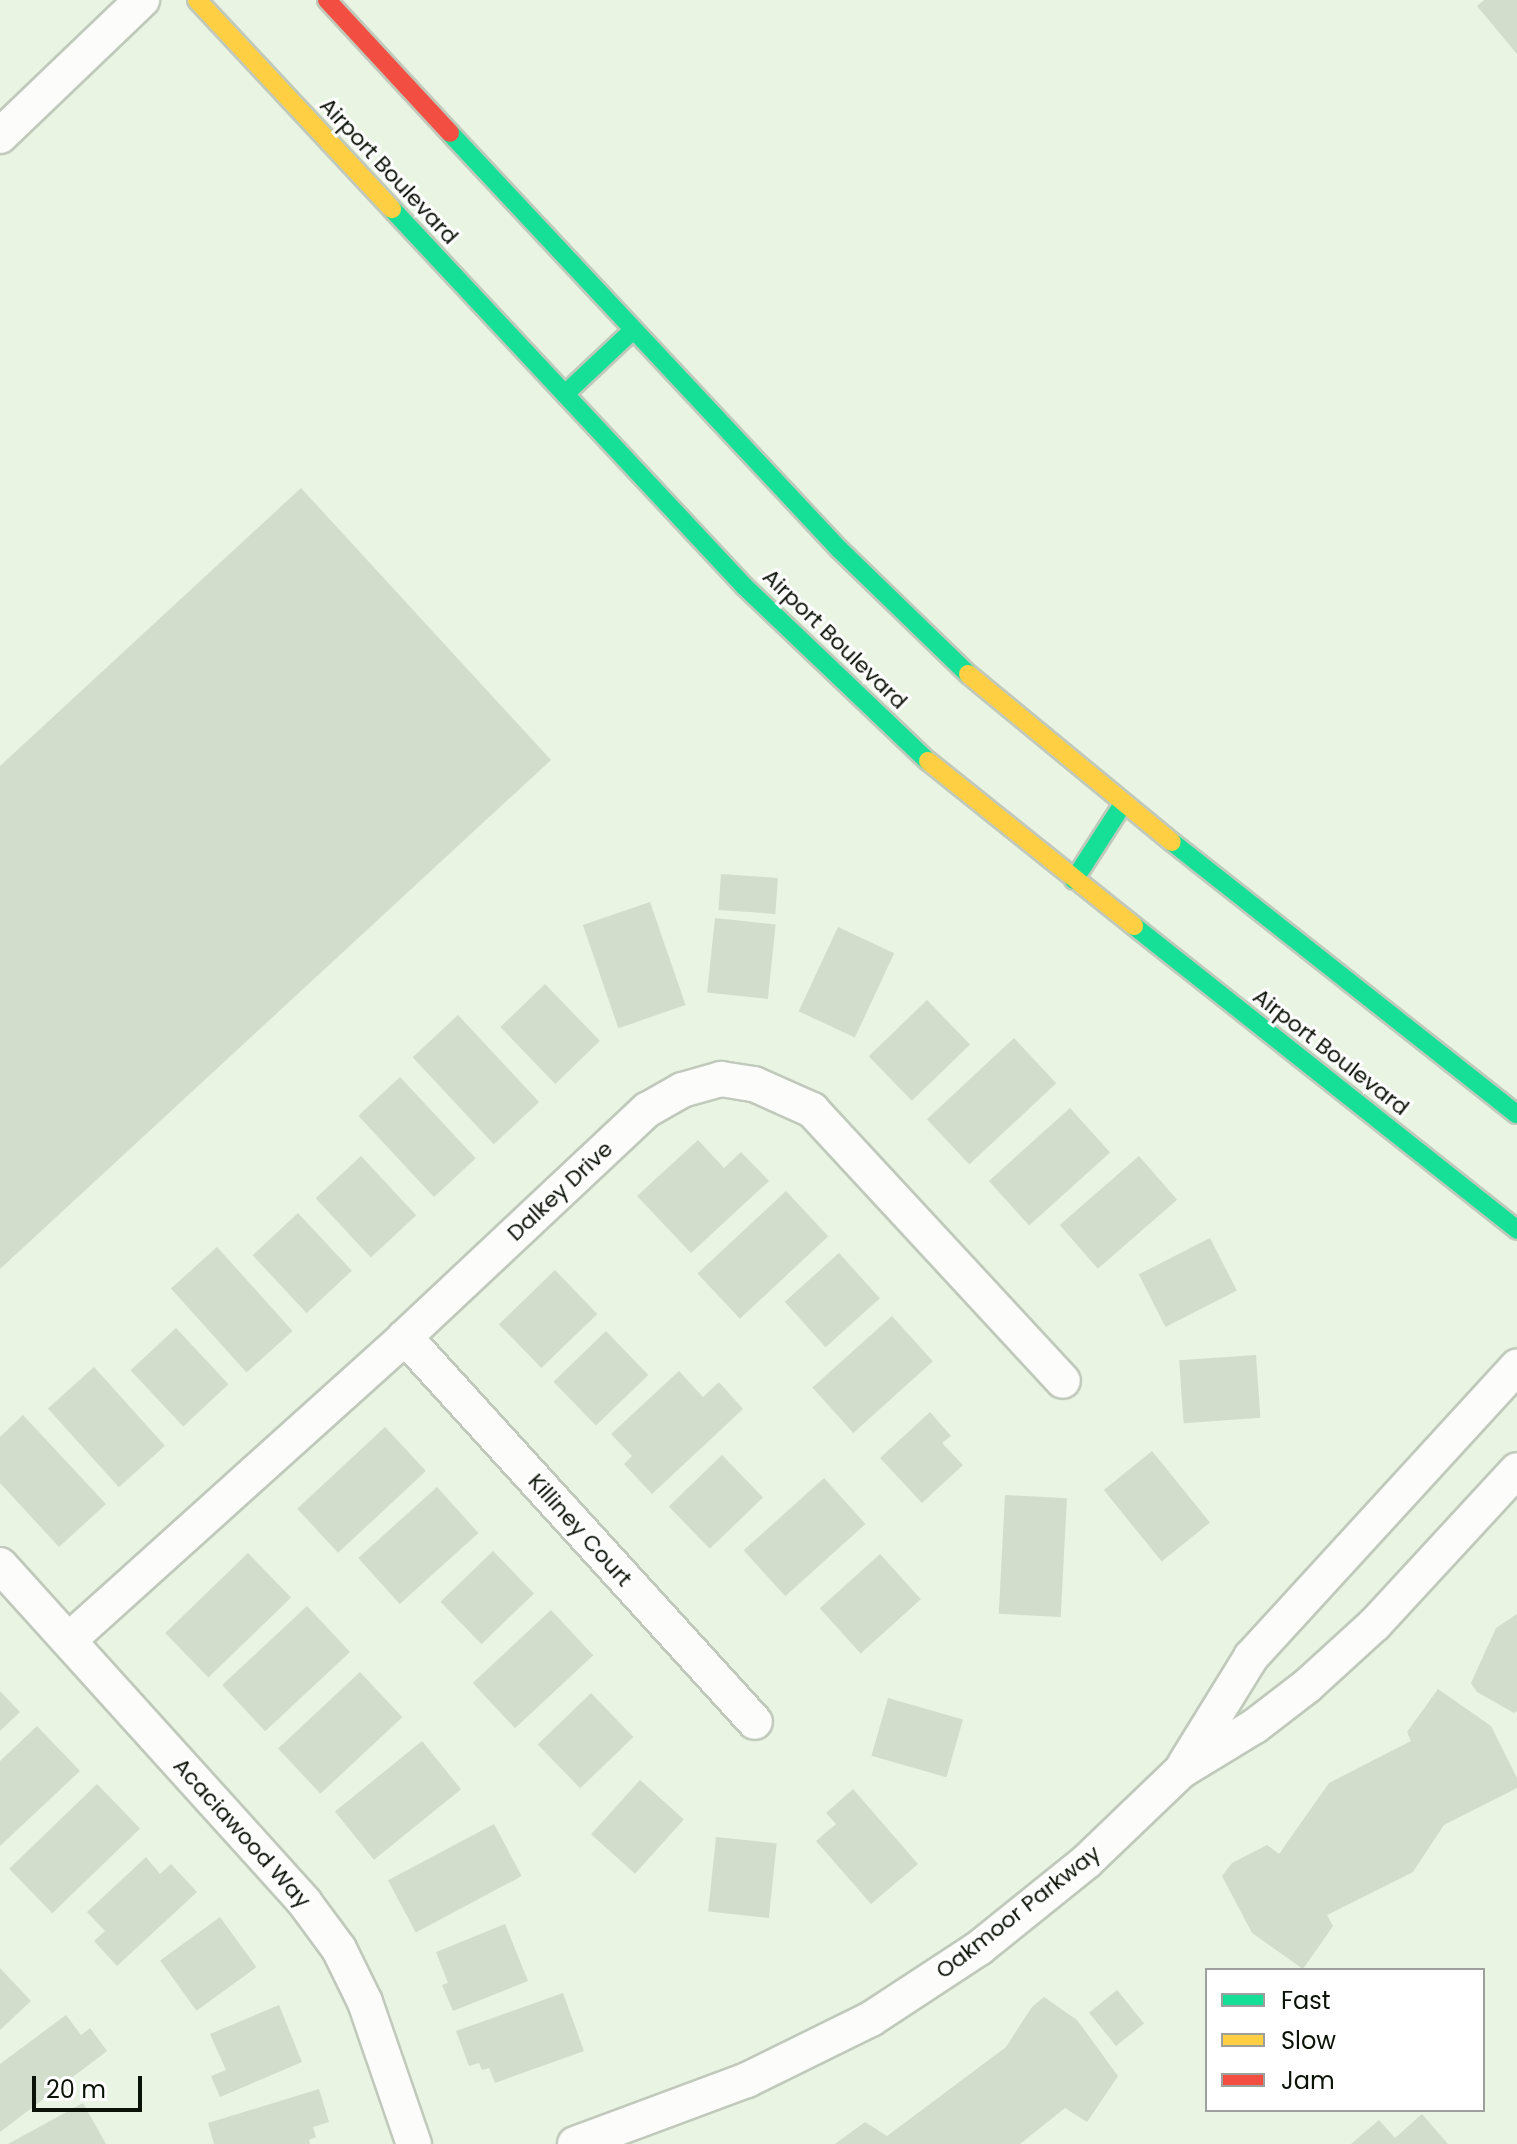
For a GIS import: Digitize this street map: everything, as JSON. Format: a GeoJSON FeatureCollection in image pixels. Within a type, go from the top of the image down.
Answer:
{"type":"FeatureCollection","features":[{"type":"Feature","properties":{"kind":"main road","name":"Airport Boulevard"},"geometry":{"type":"LineString","coordinates":[[197,0],[744,586],[943,775],[1517,1230]]}},
{"type":"Feature","properties":{"kind":"main road"},"geometry":{"type":"LineString","coordinates":[[327,0],[632,331],[839,549],[962,669],[1123,804],[1517,1114]]}},
{"type":"Feature","properties":{"kind":"main road"},"geometry":{"type":"LineString","coordinates":[[565,394],[632,331]]}},
{"type":"Feature","properties":{"kind":"main road"},"geometry":{"type":"LineString","coordinates":[[1074,880],[1123,804]]}},
{"type":"Feature","properties":{"kind":"street"},"geometry":{"type":"LineString","coordinates":[[0,136],[142,0]]}},
{"type":"Feature","properties":{"kind":"street","name":"Dalkey Drive"},"geometry":{"type":"LineString","coordinates":[[69,1640],[405,1337],[647,1110],[682,1090],[721,1079],[754,1084],[812,1110],[1063,1381]]}},
{"type":"Feature","properties":{"kind":"street","name":"Killiney Court"},"geometry":{"type":"LineString","coordinates":[[405,1337],[755,1722]]}},
{"type":"Feature","properties":{"kind":"street","name":"Oakmoor Parkway"},"geometry":{"type":"LineString","coordinates":[[1181,1771],[1251,1657],[1517,1367]]}},
{"type":"Feature","properties":{"kind":"street","name":"Oakmoor Parkway"},"geometry":{"type":"LineString","coordinates":[[575,2144],[747,2080],[871,2019],[1002,1929],[1086,1862],[1181,1771],[1255,1726],[1318,1676],[1375,1624],[1517,1470]]}},
{"type":"Feature","properties":{"kind":"street","name":"Acaciawood Way"},"geometry":{"type":"LineString","coordinates":[[0,1565],[305,1903],[339,1949],[365,2002],[414,2144]]}},
{"type":"Feature","properties":{"kind":"building"},"geometry":{"type":"Polygon","coordinates":[[[1484,0],[1517,0],[1517,54],[1477,6],[1484,0]]]}},
{"type":"Feature","properties":{"kind":"building"},"geometry":{"type":"Polygon","coordinates":[[[301,488],[551,760],[0,1269],[0,766],[301,488]]]}},
{"type":"Feature","properties":{"kind":"building"},"geometry":{"type":"Polygon","coordinates":[[[721,874],[778,878],[775,914],[718,910],[721,874]]]}},
{"type":"Feature","properties":{"kind":"building"},"geometry":{"type":"Polygon","coordinates":[[[650,902],[685,1005],[618,1028],[583,925],[650,902]]]}},
{"type":"Feature","properties":{"kind":"building"},"geometry":{"type":"Polygon","coordinates":[[[715,918],[776,924],[768,999],[707,993],[715,918]]]}},
{"type":"Feature","properties":{"kind":"building"},"geometry":{"type":"Polygon","coordinates":[[[838,927],[894,953],[855,1037],[799,1011],[838,927]]]}},
{"type":"Feature","properties":{"kind":"building"},"geometry":{"type":"Polygon","coordinates":[[[545,984],[600,1041],[555,1084],[500,1027],[545,984]]]}},
{"type":"Feature","properties":{"kind":"building"},"geometry":{"type":"Polygon","coordinates":[[[927,1000],[970,1045],[912,1101],[869,1056],[927,1000]]]}},
{"type":"Feature","properties":{"kind":"building"},"geometry":{"type":"Polygon","coordinates":[[[458,1015],[539,1102],[494,1144],[413,1057],[458,1015]]]}},
{"type":"Feature","properties":{"kind":"building"},"geometry":{"type":"Polygon","coordinates":[[[1014,1038],[1056,1083],[969,1165],[927,1119],[1014,1038]]]}},
{"type":"Feature","properties":{"kind":"building"},"geometry":{"type":"Polygon","coordinates":[[[400,1077],[476,1158],[434,1197],[358,1116],[400,1077]]]}},
{"type":"Feature","properties":{"kind":"building"},"geometry":{"type":"Polygon","coordinates":[[[1070,1108],[1110,1153],[1029,1226],[989,1181],[1070,1108]]]}},
{"type":"Feature","properties":{"kind":"building"},"geometry":{"type":"Polygon","coordinates":[[[698,1140],[724,1168],[741,1152],[769,1181],[691,1253],[637,1196],[698,1140]]]}},
{"type":"Feature","properties":{"kind":"building"},"geometry":{"type":"Polygon","coordinates":[[[361,1156],[416,1215],[371,1258],[316,1198],[361,1156]]]}},
{"type":"Feature","properties":{"kind":"building"},"geometry":{"type":"Polygon","coordinates":[[[1139,1156],[1177,1200],[1098,1269],[1060,1225],[1139,1156]]]}},
{"type":"Feature","properties":{"kind":"building"},"geometry":{"type":"Polygon","coordinates":[[[786,1191],[828,1236],[740,1319],[698,1274],[786,1191]]]}},
{"type":"Feature","properties":{"kind":"building"},"geometry":{"type":"Polygon","coordinates":[[[298,1213],[352,1271],[307,1313],[253,1255],[298,1213]]]}},
{"type":"Feature","properties":{"kind":"building"},"geometry":{"type":"Polygon","coordinates":[[[1210,1238],[1237,1291],[1166,1327],[1139,1274],[1210,1238]]]}},
{"type":"Feature","properties":{"kind":"building"},"geometry":{"type":"Polygon","coordinates":[[[217,1247],[293,1331],[247,1372],[171,1288],[217,1247]]]}},
{"type":"Feature","properties":{"kind":"building"},"geometry":{"type":"Polygon","coordinates":[[[839,1253],[880,1298],[826,1347],[785,1302],[839,1253]]]}},
{"type":"Feature","properties":{"kind":"building"},"geometry":{"type":"Polygon","coordinates":[[[555,1270],[597,1314],[541,1368],[499,1324],[555,1270]]]}},
{"type":"Feature","properties":{"kind":"building"},"geometry":{"type":"Polygon","coordinates":[[[892,1316],[933,1361],[853,1433],[812,1388],[892,1316]]]}},
{"type":"Feature","properties":{"kind":"building"},"geometry":{"type":"Polygon","coordinates":[[[176,1328],[229,1384],[183,1427],[131,1370],[176,1328]]]}},
{"type":"Feature","properties":{"kind":"building"},"geometry":{"type":"Polygon","coordinates":[[[606,1331],[648,1375],[596,1426],[553,1382],[606,1331]]]}},
{"type":"Feature","properties":{"kind":"building"},"geometry":{"type":"Polygon","coordinates":[[[1256,1355],[1260,1418],[1184,1423],[1179,1360],[1256,1355]]]}},
{"type":"Feature","properties":{"kind":"building"},"geometry":{"type":"Polygon","coordinates":[[[94,1367],[165,1446],[119,1487],[48,1408],[94,1367]]]}},
{"type":"Feature","properties":{"kind":"building"},"geometry":{"type":"Polygon","coordinates":[[[679,1371],[703,1397],[719,1382],[743,1409],[652,1494],[624,1464],[632,1456],[611,1434],[679,1371]]]}},
{"type":"Feature","properties":{"kind":"building"},"geometry":{"type":"Polygon","coordinates":[[[930,1412],[951,1436],[942,1443],[963,1465],[922,1503],[880,1458],[930,1412]]]}},
{"type":"Feature","properties":{"kind":"building"},"geometry":{"type":"Polygon","coordinates":[[[23,1415],[106,1504],[59,1547],[0,1483],[0,1437],[23,1415]]]}},
{"type":"Feature","properties":{"kind":"building"},"geometry":{"type":"Polygon","coordinates":[[[385,1427],[426,1471],[338,1553],[297,1509],[385,1427]]]}},
{"type":"Feature","properties":{"kind":"building"},"geometry":{"type":"Polygon","coordinates":[[[1152,1451],[1210,1522],[1162,1562],[1104,1490],[1152,1451]]]}},
{"type":"Feature","properties":{"kind":"building"},"geometry":{"type":"Polygon","coordinates":[[[722,1455],[763,1497],[710,1549],[669,1506],[722,1455]]]}},
{"type":"Feature","properties":{"kind":"building"},"geometry":{"type":"Polygon","coordinates":[[[824,1478],[865,1524],[785,1596],[744,1550],[824,1478]]]}},
{"type":"Feature","properties":{"kind":"building"},"geometry":{"type":"Polygon","coordinates":[[[437,1487],[478,1533],[400,1604],[358,1558],[437,1487]]]}},
{"type":"Feature","properties":{"kind":"building"},"geometry":{"type":"Polygon","coordinates":[[[1005,1495],[1067,1498],[1061,1617],[999,1614],[1005,1495]]]}},
{"type":"Feature","properties":{"kind":"building"},"geometry":{"type":"Polygon","coordinates":[[[493,1551],[534,1593],[481,1644],[440,1602],[493,1551]]]}},
{"type":"Feature","properties":{"kind":"building"},"geometry":{"type":"Polygon","coordinates":[[[248,1553],[291,1598],[208,1677],[165,1633],[248,1553]]]}},
{"type":"Feature","properties":{"kind":"building"},"geometry":{"type":"Polygon","coordinates":[[[880,1554],[921,1599],[861,1654],[820,1608],[880,1554]]]}},
{"type":"Feature","properties":{"kind":"building"},"geometry":{"type":"Polygon","coordinates":[[[307,1606],[350,1652],[265,1731],[222,1685],[307,1606]]]}},
{"type":"Feature","properties":{"kind":"building"},"geometry":{"type":"Polygon","coordinates":[[[551,1610],[593,1655],[515,1728],[473,1683],[551,1610]]]}},
{"type":"Feature","properties":{"kind":"building"},"geometry":{"type":"Polygon","coordinates":[[[1517,1614],[1517,1711],[1514,1713],[1477,1692],[1471,1683],[1496,1628],[1517,1614]]]}},
{"type":"Feature","properties":{"kind":"building"},"geometry":{"type":"Polygon","coordinates":[[[360,1672],[402,1717],[320,1794],[278,1748],[360,1672]]]}},
{"type":"Feature","properties":{"kind":"building"},"geometry":{"type":"Polygon","coordinates":[[[1438,1689],[1491,1726],[1517,1778],[1517,1788],[1444,1825],[1413,1872],[1327,1915],[1333,1926],[1302,1968],[1252,1933],[1222,1876],[1232,1863],[1267,1845],[1279,1854],[1329,1783],[1411,1741],[1407,1732],[1438,1689]]]}},
{"type":"Feature","properties":{"kind":"building"},"geometry":{"type":"Polygon","coordinates":[[[0,1691],[20,1712],[0,1731],[0,1691]]]}},
{"type":"Feature","properties":{"kind":"building"},"geometry":{"type":"Polygon","coordinates":[[[591,1693],[633,1737],[580,1788],[538,1744],[591,1693]]]}},
{"type":"Feature","properties":{"kind":"building"},"geometry":{"type":"Polygon","coordinates":[[[888,1698],[963,1719],[946,1777],[871,1756],[888,1698]]]}},
{"type":"Feature","properties":{"kind":"building"},"geometry":{"type":"Polygon","coordinates":[[[37,1726],[80,1771],[0,1846],[0,1761],[37,1726]]]}},
{"type":"Feature","properties":{"kind":"building"},"geometry":{"type":"Polygon","coordinates":[[[422,1741],[461,1789],[374,1860],[335,1811],[422,1741]]]}},
{"type":"Feature","properties":{"kind":"building"},"geometry":{"type":"Polygon","coordinates":[[[640,1780],[684,1819],[635,1874],[591,1834],[640,1780]]]}},
{"type":"Feature","properties":{"kind":"building"},"geometry":{"type":"Polygon","coordinates":[[[97,1784],[140,1829],[52,1913],[9,1869],[97,1784]]]}},
{"type":"Feature","properties":{"kind":"building"},"geometry":{"type":"Polygon","coordinates":[[[853,1789],[918,1864],[871,1904],[816,1841],[836,1824],[826,1813],[853,1789]]]}},
{"type":"Feature","properties":{"kind":"building"},"geometry":{"type":"Polygon","coordinates":[[[494,1824],[522,1876],[416,1932],[388,1880],[494,1824]]]}},
{"type":"Feature","properties":{"kind":"building"},"geometry":{"type":"Polygon","coordinates":[[[716,1837],[777,1843],[769,1918],[708,1912],[716,1837]]]}},
{"type":"Feature","properties":{"kind":"building"},"geometry":{"type":"Polygon","coordinates":[[[146,1857],[160,1874],[171,1864],[197,1892],[117,1966],[94,1941],[105,1931],[87,1912],[146,1857]]]}},
{"type":"Feature","properties":{"kind":"building"},"geometry":{"type":"Polygon","coordinates":[[[220,1917],[256,1967],[197,2011],[160,1960],[220,1917]]]}},
{"type":"Feature","properties":{"kind":"building"},"geometry":{"type":"Polygon","coordinates":[[[505,1924],[528,1981],[453,2011],[442,1985],[448,1983],[436,1952],[505,1924]]]}},
{"type":"Feature","properties":{"kind":"building"},"geometry":{"type":"Polygon","coordinates":[[[0,1968],[31,2001],[0,2030],[0,1968]]]}},
{"type":"Feature","properties":{"kind":"building"},"geometry":{"type":"Polygon","coordinates":[[[1117,1990],[1144,2023],[1116,2046],[1089,2013],[1117,1990]]]}},
{"type":"Feature","properties":{"kind":"building"},"geometry":{"type":"Polygon","coordinates":[[[563,1993],[584,2051],[495,2083],[489,2068],[482,2070],[479,2063],[469,2066],[456,2031],[563,1993]]]}},
{"type":"Feature","properties":{"kind":"building"},"geometry":{"type":"Polygon","coordinates":[[[1044,1997],[1077,2020],[1118,2076],[1087,2122],[1065,2108],[1020,2144],[835,2144],[865,2122],[887,2136],[1006,2047],[1032,2007],[1044,1997]]]}},
{"type":"Feature","properties":{"kind":"building"},"geometry":{"type":"Polygon","coordinates":[[[279,2005],[302,2062],[220,2097],[211,2076],[226,2070],[210,2034],[279,2005]]]}},
{"type":"Feature","properties":{"kind":"building"},"geometry":{"type":"Polygon","coordinates":[[[66,2015],[81,2035],[90,2028],[107,2051],[0,2132],[0,2064],[66,2015]]]}},
{"type":"Feature","properties":{"kind":"building"},"geometry":{"type":"Polygon","coordinates":[[[319,2089],[329,2122],[313,2127],[316,2137],[309,2140],[310,2144],[214,2144],[208,2123],[319,2089]]]}},
{"type":"Feature","properties":{"kind":"building"},"geometry":{"type":"Polygon","coordinates":[[[83,2103],[106,2144],[8,2144],[83,2103]]]}},
{"type":"Feature","properties":{"kind":"building"},"geometry":{"type":"Polygon","coordinates":[[[1422,2114],[1448,2144],[1351,2144],[1379,2120],[1395,2138],[1422,2114]]]}},
{"type":"Feature","properties":{"kind":"traffic: fast"},"geometry":{"type":"LineString","coordinates":[[450,133],[839,549],[968,674]]}},
{"type":"Feature","properties":{"kind":"traffic: fast"},"geometry":{"type":"LineString","coordinates":[[392,209],[744,586],[928,761]]}},
{"type":"Feature","properties":{"kind":"traffic: fast"},"geometry":{"type":"LineString","coordinates":[[565,394],[632,331]]}},
{"type":"Feature","properties":{"kind":"traffic: fast"},"geometry":{"type":"LineString","coordinates":[[1074,880],[1123,804]]}},
{"type":"Feature","properties":{"kind":"traffic: fast"},"geometry":{"type":"LineString","coordinates":[[1172,842],[1517,1114]]}},
{"type":"Feature","properties":{"kind":"traffic: fast"},"geometry":{"type":"LineString","coordinates":[[1134,926],[1517,1230]]}},
{"type":"Feature","properties":{"kind":"traffic: slow"},"geometry":{"type":"LineString","coordinates":[[197,0],[392,209]]}},
{"type":"Feature","properties":{"kind":"traffic: slow"},"geometry":{"type":"LineString","coordinates":[[968,674],[1172,842]]}},
{"type":"Feature","properties":{"kind":"traffic: slow"},"geometry":{"type":"LineString","coordinates":[[928,761],[1134,926]]}},
{"type":"Feature","properties":{"kind":"traffic: jam"},"geometry":{"type":"LineString","coordinates":[[327,0],[450,133]]}}]}
